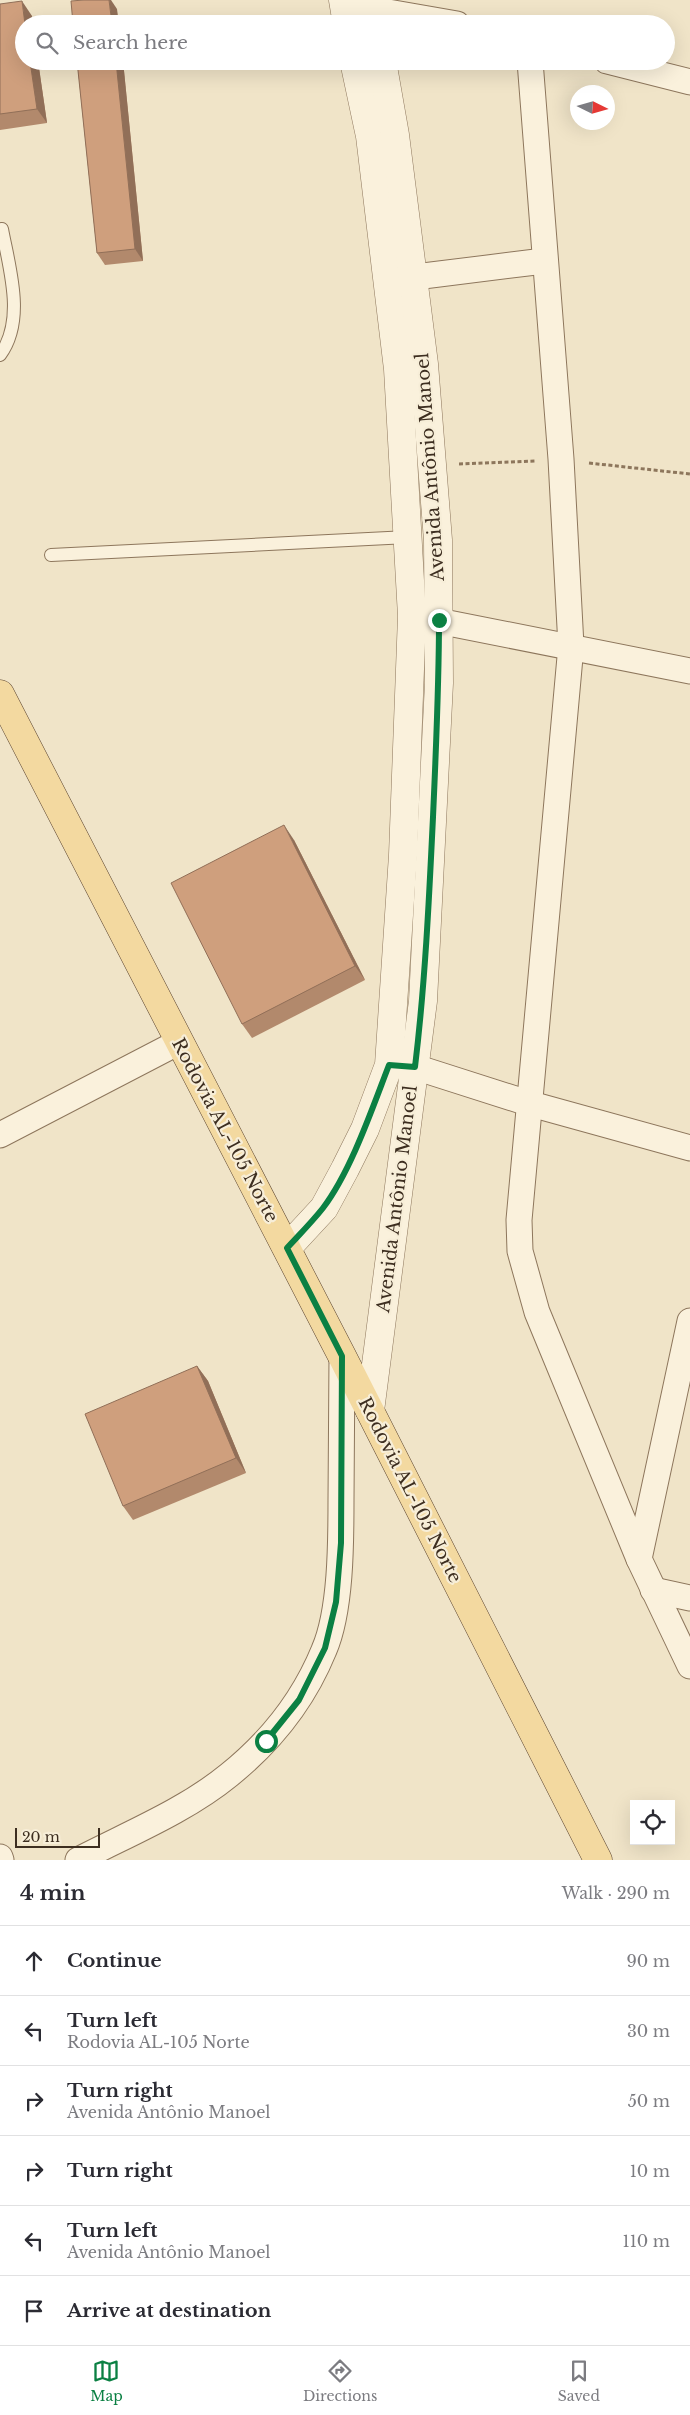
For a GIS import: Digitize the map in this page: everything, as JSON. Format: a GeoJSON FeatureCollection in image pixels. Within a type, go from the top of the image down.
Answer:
{"type":"FeatureCollection","features":[{"type":"Feature","properties":{"kind":"main road","name":"Rodovia AL-105 Norte"},"geometry":{"type":"LineString","coordinates":[[0,694],[287,1248],[598,1860]]}},
{"type":"Feature","properties":{"kind":"street"},"geometry":{"type":"LineString","coordinates":[[345,10],[373,11],[399,15]]}},
{"type":"Feature","properties":{"kind":"street","name":"Avenida Antônio Manoel"},"geometry":{"type":"LineString","coordinates":[[356,70],[370,136],[398,369],[412,616],[403,855],[402,1066],[370,1411]]}},
{"type":"Feature","properties":{"kind":"street","name":"Avenida Antônio Manoel"},"geometry":{"type":"LineString","coordinates":[[287,1248],[324,1208],[346,1169],[364,1129],[402,1066],[423,1002],[432,854],[439,683],[436,521],[414,277],[395,135],[384,70]]}},
{"type":"Feature","properties":{"kind":"street"},"geometry":{"type":"LineString","coordinates":[[531,70],[544,261],[561,459],[571,646],[519,1220],[520,1251],[527,1282],[537,1312],[639,1559],[690,1666]]}},
{"type":"Feature","properties":{"kind":"street"},"geometry":{"type":"LineString","coordinates":[[643,70],[690,82]]}},
{"type":"Feature","properties":{"kind":"street"},"geometry":{"type":"LineString","coordinates":[[414,277],[544,261]]}},
{"type":"Feature","properties":{"kind":"street"},"geometry":{"type":"LineString","coordinates":[[412,616],[690,671]]}},
{"type":"Feature","properties":{"kind":"street"},"geometry":{"type":"LineString","coordinates":[[0,1134],[179,1042]]}},
{"type":"Feature","properties":{"kind":"street"},"geometry":{"type":"LineString","coordinates":[[402,1066],[690,1148]]}},
{"type":"Feature","properties":{"kind":"street"},"geometry":{"type":"LineString","coordinates":[[639,1559],[690,1321]]}},
{"type":"Feature","properties":{"kind":"street"},"geometry":{"type":"LineString","coordinates":[[78,1860],[186,1804],[229,1775],[266,1741],[299,1700],[325,1648],[336,1602],[341,1543],[342,1356]]}},
{"type":"Feature","properties":{"kind":"street"},"geometry":{"type":"LineString","coordinates":[[653,1590],[690,1598]]}},
{"type":"Feature","properties":{"kind":"lane"},"geometry":{"type":"LineString","coordinates":[[0,355],[11,328],[14,300],[2,229]]}},
{"type":"Feature","properties":{"kind":"lane"},"geometry":{"type":"LineString","coordinates":[[51,556],[408,536]]}},
{"type":"Feature","properties":{"kind":"building"},"geometry":{"type":"Polygon","coordinates":[[[109,0],[111,15],[72,15],[71,1],[109,0]]]}},
{"type":"Feature","properties":{"kind":"building"},"geometry":{"type":"Polygon","coordinates":[[[22,1],[24,15],[15,15],[15,70],[31,70],[37,109],[0,114],[0,4],[22,1]]]}},
{"type":"Feature","properties":{"kind":"building"},"geometry":{"type":"Polygon","coordinates":[[[78,70],[117,70],[135,249],[97,253],[78,70]]]}},
{"type":"Feature","properties":{"kind":"building"},"geometry":{"type":"Polygon","coordinates":[[[284,825],[355,966],[242,1024],[171,883],[284,825]]]}},
{"type":"Feature","properties":{"kind":"building"},"geometry":{"type":"Polygon","coordinates":[[[197,1366],[236,1458],[123,1506],[85,1414],[197,1366]]]}},
{"type":"Feature","properties":{"kind":"route"},"geometry":{"type":"LineString","coordinates":[[266,1741],[299,1700],[325,1648],[336,1602],[341,1543],[342,1356],[287,1248],[324,1208],[346,1169],[389,1065],[415,1067],[423,1002],[432,854],[439,683],[439,620]]}}]}
